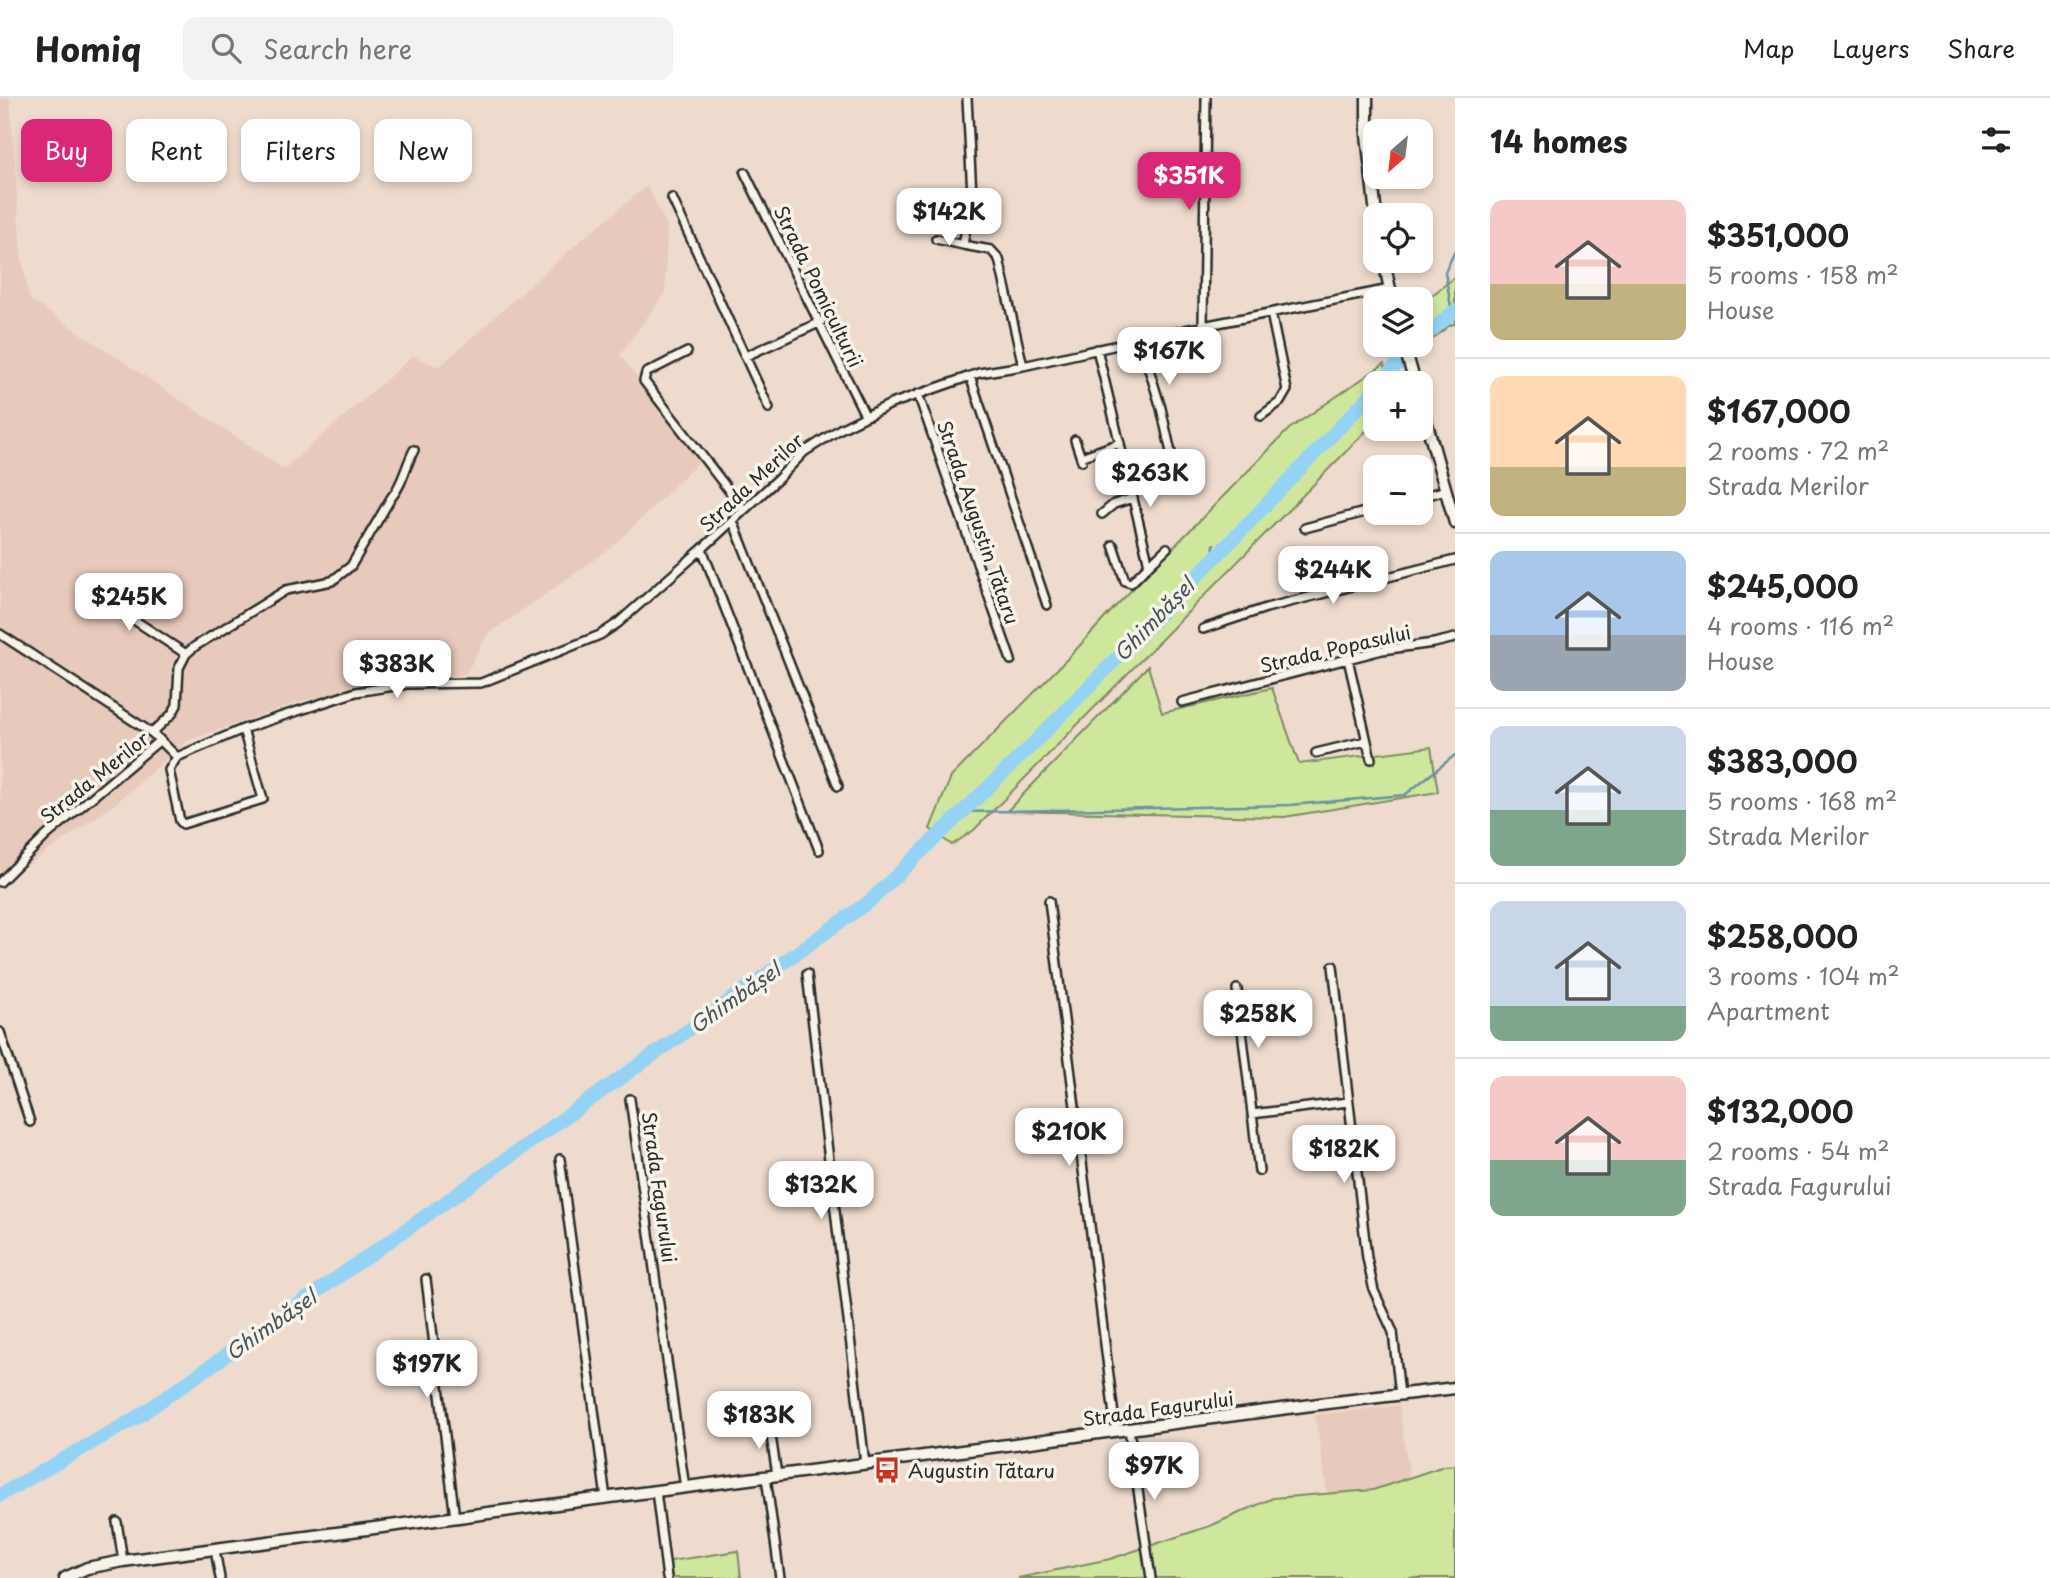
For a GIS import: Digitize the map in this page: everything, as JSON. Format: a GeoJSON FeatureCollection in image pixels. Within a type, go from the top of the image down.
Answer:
{"type":"FeatureCollection","features":[{"type":"Feature","properties":{"kind":"street"},"geometry":{"type":"LineString","coordinates":[[963,245],[972,195],[967,98]]}},
{"type":"Feature","properties":{"kind":"street"},"geometry":{"type":"LineString","coordinates":[[1203,326],[1206,98]]}},
{"type":"Feature","properties":{"kind":"street"},"geometry":{"type":"LineString","coordinates":[[1367,98],[1367,135],[1375,203]]}},
{"type":"Feature","properties":{"kind":"street","name":"Strada Pomiculturii"},"geometry":{"type":"LineString","coordinates":[[745,173],[865,415]]}},
{"type":"Feature","properties":{"kind":"street"},"geometry":{"type":"LineString","coordinates":[[672,198],[769,408]]}},
{"type":"Feature","properties":{"kind":"street"},"geometry":{"type":"LineString","coordinates":[[936,239],[991,250],[999,259],[1023,366]]}},
{"type":"Feature","properties":{"kind":"street","name":"Strada Merilor"},"geometry":{"type":"LineString","coordinates":[[243,729],[263,799],[181,823],[169,770],[177,757],[243,729],[356,692],[407,684],[474,684],[488,681],[606,632],[733,521],[804,452],[865,415],[970,376],[1203,326],[1363,298]]}},
{"type":"Feature","properties":{"kind":"street"},"geometry":{"type":"LineString","coordinates":[[1261,416],[1280,402],[1287,390],[1271,313]]}},
{"type":"Feature","properties":{"kind":"street"},"geometry":{"type":"LineString","coordinates":[[746,356],[821,322]]}},
{"type":"Feature","properties":{"kind":"street"},"geometry":{"type":"LineString","coordinates":[[1140,340],[1161,408],[1172,457]]}},
{"type":"Feature","properties":{"kind":"street"},"geometry":{"type":"LineString","coordinates":[[1097,349],[1149,565]]}},
{"type":"Feature","properties":{"kind":"street"},"geometry":{"type":"LineString","coordinates":[[687,352],[646,373],[644,381],[744,510]]}},
{"type":"Feature","properties":{"kind":"street"},"geometry":{"type":"LineString","coordinates":[[970,376],[1047,605]]}},
{"type":"Feature","properties":{"kind":"street","name":"Strada Augustin Tătaru"},"geometry":{"type":"LineString","coordinates":[[918,394],[1011,660]]}},
{"type":"Feature","properties":{"kind":"street"},"geometry":{"type":"LineString","coordinates":[[1075,440],[1082,459],[1120,443]]}},
{"type":"Feature","properties":{"kind":"street"},"geometry":{"type":"LineString","coordinates":[[1432,441],[1455,523]]}},
{"type":"Feature","properties":{"kind":"street"},"geometry":{"type":"LineString","coordinates":[[152,733],[172,714],[177,705],[179,668],[186,654],[286,590],[324,584],[351,566],[399,488],[414,450]]}},
{"type":"Feature","properties":{"kind":"street"},"geometry":{"type":"LineString","coordinates":[[1433,494],[1446,490]]}},
{"type":"Feature","properties":{"kind":"street"},"geometry":{"type":"LineString","coordinates":[[1102,514],[1114,504],[1133,498]]}},
{"type":"Feature","properties":{"kind":"street"},"geometry":{"type":"LineString","coordinates":[[1305,528],[1363,512]]}},
{"type":"Feature","properties":{"kind":"street"},"geometry":{"type":"LineString","coordinates":[[733,521],[838,786]]}},
{"type":"Feature","properties":{"kind":"street"},"geometry":{"type":"LineString","coordinates":[[1112,545],[1128,584],[1167,548]]}},
{"type":"Feature","properties":{"kind":"street"},"geometry":{"type":"LineString","coordinates":[[702,549],[819,850]]}},
{"type":"Feature","properties":{"kind":"street"},"geometry":{"type":"LineString","coordinates":[[1203,629],[1266,608],[1455,560]]}},
{"type":"Feature","properties":{"kind":"street"},"geometry":{"type":"LineString","coordinates":[[87,589],[186,654]]}},
{"type":"Feature","properties":{"kind":"street"},"geometry":{"type":"LineString","coordinates":[[0,634],[160,740]]}},
{"type":"Feature","properties":{"kind":"street","name":"Strada Popasului"},"geometry":{"type":"LineString","coordinates":[[1182,702],[1398,646],[1455,638]]}},
{"type":"Feature","properties":{"kind":"street"},"geometry":{"type":"LineString","coordinates":[[1348,659],[1371,759]]}},
{"type":"Feature","properties":{"kind":"street","name":"Strada Merilor"},"geometry":{"type":"LineString","coordinates":[[0,882],[47,836],[160,740],[177,757]]}},
{"type":"Feature","properties":{"kind":"street"},"geometry":{"type":"LineString","coordinates":[[1316,753],[1366,741]]}},
{"type":"Feature","properties":{"kind":"street"},"geometry":{"type":"LineString","coordinates":[[1049,901],[1116,1431]]}},
{"type":"Feature","properties":{"kind":"street"},"geometry":{"type":"LineString","coordinates":[[1333,967],[1367,1258],[1374,1291],[1392,1332],[1400,1395]]}},
{"type":"Feature","properties":{"kind":"street"},"geometry":{"type":"LineString","coordinates":[[807,974],[865,1464]]}},
{"type":"Feature","properties":{"kind":"street"},"geometry":{"type":"LineString","coordinates":[[1237,989],[1259,1171]]}},
{"type":"Feature","properties":{"kind":"street"},"geometry":{"type":"LineString","coordinates":[[0,1032],[30,1122]]}},
{"type":"Feature","properties":{"kind":"street","name":"Strada Fagurului"},"geometry":{"type":"LineString","coordinates":[[631,1099],[685,1488]]}},
{"type":"Feature","properties":{"kind":"street"},"geometry":{"type":"LineString","coordinates":[[1252,1114],[1349,1102]]}},
{"type":"Feature","properties":{"kind":"street"},"geometry":{"type":"LineString","coordinates":[[560,1158],[606,1498]]}},
{"type":"Feature","properties":{"kind":"street"},"geometry":{"type":"LineString","coordinates":[[426,1279],[455,1518]]}},
{"type":"Feature","properties":{"kind":"street","name":"Strada Fagurului"},"geometry":{"type":"LineString","coordinates":[[65,1578],[87,1568],[123,1561],[1455,1388]]}},
{"type":"Feature","properties":{"kind":"street"},"geometry":{"type":"LineString","coordinates":[[769,1423],[780,1578]]}},
{"type":"Feature","properties":{"kind":"street"},"geometry":{"type":"LineString","coordinates":[[1129,1429],[1151,1578]]}},
{"type":"Feature","properties":{"kind":"street"},"geometry":{"type":"LineString","coordinates":[[656,1492],[667,1578]]}},
{"type":"Feature","properties":{"kind":"street"},"geometry":{"type":"LineString","coordinates":[[117,1522],[123,1561]]}},
{"type":"Feature","properties":{"kind":"street"},"geometry":{"type":"LineString","coordinates":[[215,1550],[220,1578]]}},
{"type":"Feature","properties":{"kind":"shaded area"},"geometry":{"type":"Polygon","coordinates":[[[0,98],[10,98],[21,253],[29,299],[284,469],[413,356],[439,367],[581,240],[647,186],[667,226],[665,293],[620,355],[701,460],[611,548],[487,635],[465,675],[394,681],[308,699],[187,741],[115,804],[0,885],[0,98]]]}},
{"type":"Feature","properties":{"kind":"shaded area"},"geometry":{"type":"Polygon","coordinates":[[[1399,1405],[1415,1514],[1332,1522],[1315,1415],[1399,1405]]]}},
{"type":"Feature","properties":{"kind":"green space"},"geometry":{"type":"Polygon","coordinates":[[[1455,277],[1455,324],[1433,338],[1433,294],[1455,277]]]}},
{"type":"Feature","properties":{"kind":"green space"},"geometry":{"type":"Polygon","coordinates":[[[1384,364],[1387,371],[1374,371],[1384,364]]]}},
{"type":"Feature","properties":{"kind":"green space"},"geometry":{"type":"Polygon","coordinates":[[[1363,378],[1363,434],[974,830],[952,845],[930,829],[951,777],[1289,429],[1363,378]]]}},
{"type":"Feature","properties":{"kind":"green space"},"geometry":{"type":"Polygon","coordinates":[[[1148,666],[1162,713],[1272,688],[1299,764],[1431,747],[1438,792],[1284,817],[1007,811],[1148,666]]]}},
{"type":"Feature","properties":{"kind":"green space"},"geometry":{"type":"Polygon","coordinates":[[[1455,1465],[1455,1578],[1018,1578],[1110,1559],[1210,1526],[1273,1498],[1373,1490],[1444,1466],[1455,1465]]]}},
{"type":"Feature","properties":{"kind":"green space"},"geometry":{"type":"Polygon","coordinates":[[[738,1551],[741,1578],[672,1578],[670,1561],[738,1551]]]}},
{"type":"Feature","properties":{"kind":"waterway"},"geometry":{"type":"LineString","coordinates":[[1452,313],[1445,272],[1455,251]]}},
{"type":"Feature","properties":{"kind":"waterway","name":"Ghimbășel"},"geometry":{"type":"LineString","coordinates":[[1433,329],[1455,311]]}},
{"type":"Feature","properties":{"kind":"waterway","name":"Ghimbășel"},"geometry":{"type":"LineString","coordinates":[[1391,371],[1404,357]]}},
{"type":"Feature","properties":{"kind":"waterway","name":"Ghimbășel"},"geometry":{"type":"LineString","coordinates":[[0,1495],[136,1418],[870,901],[1028,749],[1363,403]]}},
{"type":"Feature","properties":{"kind":"waterway"},"geometry":{"type":"LineString","coordinates":[[1213,560],[1214,544]]}},
{"type":"Feature","properties":{"kind":"waterway"},"geometry":{"type":"LineString","coordinates":[[963,812],[1290,805],[1405,795],[1455,755]]}},
{"type":"Feature","properties":{"kind":"place","name":"Augustin Tătaru"},"geometry":{"type":"Point","coordinates":[887,1470]}}]}
